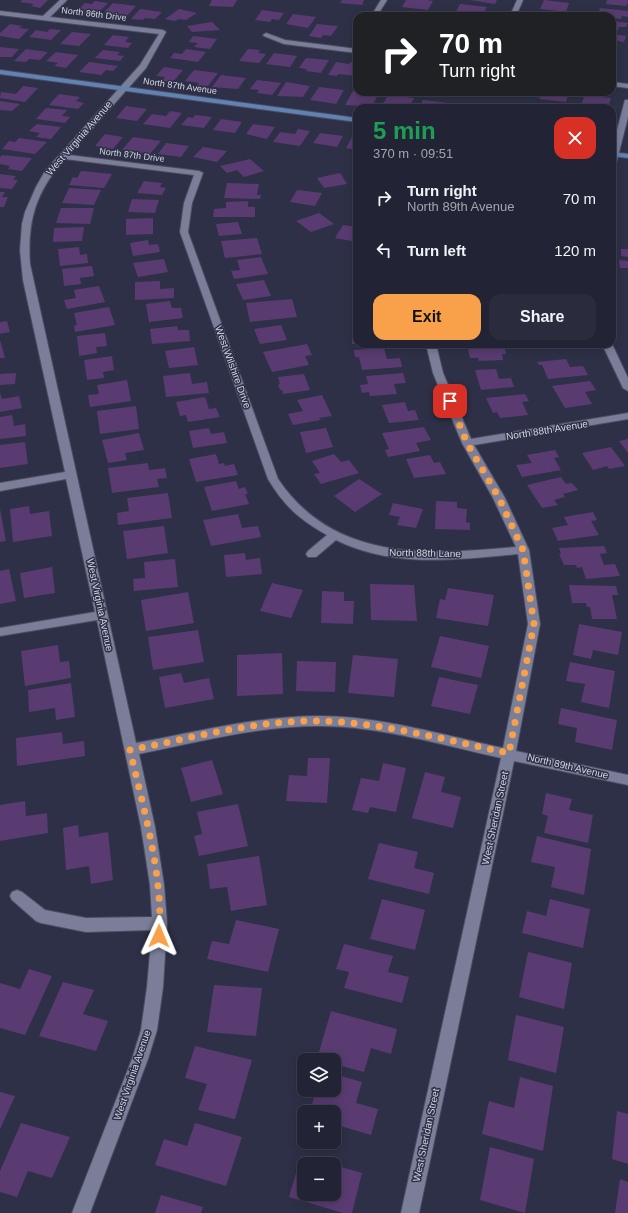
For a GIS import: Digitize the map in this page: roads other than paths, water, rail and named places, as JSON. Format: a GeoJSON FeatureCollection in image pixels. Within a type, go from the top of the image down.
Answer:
{"type":"FeatureCollection","features":[{"type":"Feature","properties":{"kind":"street"},"geometry":{"type":"LineString","coordinates":[[45,18],[64,0]]}},
{"type":"Feature","properties":{"kind":"street"},"geometry":{"type":"LineString","coordinates":[[376,12],[384,0]]}},
{"type":"Feature","properties":{"kind":"street"},"geometry":{"type":"LineString","coordinates":[[515,12],[520,0]]}},
{"type":"Feature","properties":{"kind":"street","name":"North 86th Drive"},"geometry":{"type":"LineString","coordinates":[[0,13],[163,32]]}},
{"type":"Feature","properties":{"kind":"street","name":"West Virginia Avenue"},"geometry":{"type":"LineString","coordinates":[[81,1213],[140,1059],[149,1030],[155,987],[160,923],[157,885],[148,827],[28,280],[24,246],[28,211],[38,189],[48,173],[143,66],[163,32]]}},
{"type":"Feature","properties":{"kind":"street"},"geometry":{"type":"LineString","coordinates":[[266,35],[284,42],[353,51]]}},
{"type":"Feature","properties":{"kind":"street","name":"North 87th Avenue"},"geometry":{"type":"LineString","coordinates":[[0,72],[353,119]]}},
{"type":"Feature","properties":{"kind":"street"},"geometry":{"type":"LineString","coordinates":[[616,84],[628,86]]}},
{"type":"Feature","properties":{"kind":"street"},"geometry":{"type":"LineString","coordinates":[[616,144],[628,102]]}},
{"type":"Feature","properties":{"kind":"street"},"geometry":{"type":"LineString","coordinates":[[616,154],[628,156]]}},
{"type":"Feature","properties":{"kind":"street","name":"North 87th Drive"},"geometry":{"type":"LineString","coordinates":[[62,156],[130,166],[199,173]]}},
{"type":"Feature","properties":{"kind":"street","name":"West Wilshire Drive"},"geometry":{"type":"LineString","coordinates":[[199,173],[188,203],[184,232],[273,479],[287,499],[312,520],[335,535]]}},
{"type":"Feature","properties":{"kind":"street","name":"West Sheridan Street"},"geometry":{"type":"LineString","coordinates":[[410,1213],[509,753],[534,624],[523,550],[499,498],[467,443],[438,373],[432,348]]}},
{"type":"Feature","properties":{"kind":"street"},"geometry":{"type":"LineString","coordinates":[[609,348],[628,388]]}},
{"type":"Feature","properties":{"kind":"street","name":"North 88th Avenue"},"geometry":{"type":"LineString","coordinates":[[467,443],[628,416]]}},
{"type":"Feature","properties":{"kind":"street"},"geometry":{"type":"LineString","coordinates":[[0,487],[70,476]]}},
{"type":"Feature","properties":{"kind":"street"},"geometry":{"type":"LineString","coordinates":[[312,554],[335,535]]}},
{"type":"Feature","properties":{"kind":"street","name":"North 88th Lane"},"geometry":{"type":"LineString","coordinates":[[335,535],[358,544],[390,552],[426,555],[523,550]]}},
{"type":"Feature","properties":{"kind":"street"},"geometry":{"type":"LineString","coordinates":[[0,632],[102,615]]}},
{"type":"Feature","properties":{"kind":"street","name":"North 89th Avenue"},"geometry":{"type":"LineString","coordinates":[[130,750],[260,726],[320,721],[396,730],[509,753],[628,780]]}},
{"type":"Feature","properties":{"kind":"street"},"geometry":{"type":"LineString","coordinates":[[17,896],[41,916],[86,925],[160,923]]}}]}
